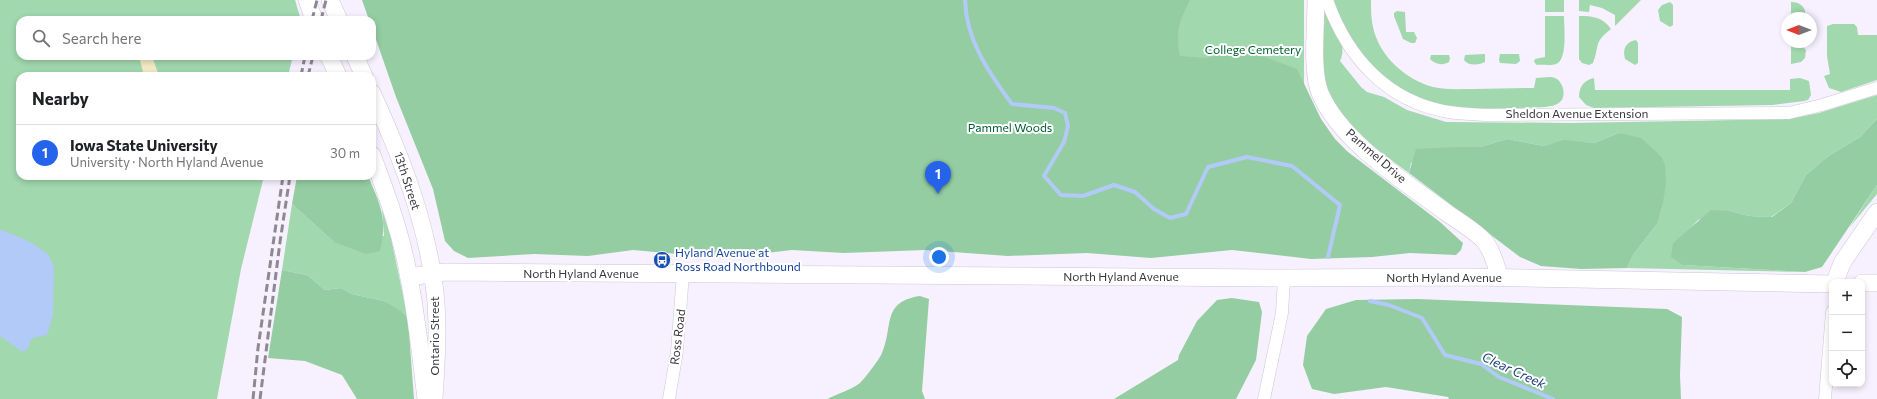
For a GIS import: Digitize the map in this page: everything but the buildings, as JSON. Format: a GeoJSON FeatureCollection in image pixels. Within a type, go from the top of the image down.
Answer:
{"type":"FeatureCollection","features":[{"type":"Feature","properties":{"kind":"main road"},"geometry":{"type":"LineString","coordinates":[[307,0],[313,16]]}},
{"type":"Feature","properties":{"kind":"main road"},"geometry":{"type":"LineString","coordinates":[[330,0],[337,16]]}},
{"type":"Feature","properties":{"kind":"main road","name":"Pammel Drive"},"geometry":{"type":"LineString","coordinates":[[1316,0],[1315,60],[1317,77],[1320,92],[1330,111],[1354,140],[1368,152],[1484,241],[1494,259],[1500,278]]}},
{"type":"Feature","properties":{"kind":"main road"},"geometry":{"type":"LineString","coordinates":[[331,60],[336,72]]}},
{"type":"Feature","properties":{"kind":"main road"},"geometry":{"type":"LineString","coordinates":[[357,60],[362,72]]}},
{"type":"Feature","properties":{"kind":"main road","name":"13th Street"},"geometry":{"type":"LineString","coordinates":[[376,102],[399,155],[414,200],[432,273]]}},
{"type":"Feature","properties":{"kind":"main road","name":"13th Street"},"geometry":{"type":"LineString","coordinates":[[376,165],[386,191],[409,276]]}},
{"type":"Feature","properties":{"kind":"main road"},"geometry":{"type":"LineString","coordinates":[[1836,279],[1842,263],[1877,212]]}},
{"type":"Feature","properties":{"kind":"main road","name":"North Hyland Avenue"},"geometry":{"type":"LineString","coordinates":[[409,276],[432,273],[1500,278],[1829,284]]}},
{"type":"Feature","properties":{"kind":"main road","name":"Ontario Street"},"geometry":{"type":"LineString","coordinates":[[432,273],[437,338],[434,399]]}},
{"type":"Feature","properties":{"kind":"main road","name":"Ontario Street"},"geometry":{"type":"LineString","coordinates":[[409,276],[426,399]]}},
{"type":"Feature","properties":{"kind":"main road"},"geometry":{"type":"LineString","coordinates":[[1865,283],[1877,283]]}},
{"type":"Feature","properties":{"kind":"street","name":"Sheldon Avenue Extension"},"geometry":{"type":"LineString","coordinates":[[1327,0],[1335,22],[1353,52],[1376,78],[1407,98],[1435,109],[1463,114],[1570,115],[1789,113],[1877,88]]}},
{"type":"Feature","properties":{"kind":"street","name":"Ross Road"},"geometry":{"type":"LineString","coordinates":[[668,399],[678,344],[683,274]]}},
{"type":"Feature","properties":{"kind":"street"},"geometry":{"type":"LineString","coordinates":[[1264,399],[1282,313],[1284,278]]}},
{"type":"Feature","properties":{"kind":"street"},"geometry":{"type":"LineString","coordinates":[[1825,399],[1832,315]]}},
{"type":"Feature","properties":{"kind":"green space"},"geometry":{"type":"Polygon","coordinates":[[[0,0],[295,0],[300,16],[16,16],[16,60],[292,60],[289,72],[16,72],[16,180],[263,180],[241,269],[217,399],[0,399],[0,0]]]}},
{"type":"Feature","properties":{"kind":"green space","name":"Pammel Woods"},"geometry":{"type":"Polygon","coordinates":[[[362,0],[1190,0],[1183,14],[1179,27],[1178,40],[1180,56],[1206,58],[1228,52],[1265,57],[1297,69],[1321,119],[1335,139],[1348,152],[1440,222],[1463,243],[1461,250],[1456,255],[1410,253],[1372,257],[1311,259],[1232,250],[1151,258],[1087,253],[1008,256],[925,250],[844,253],[792,250],[757,254],[700,256],[633,250],[588,256],[534,254],[468,258],[454,251],[445,241],[433,189],[396,97],[376,40],[376,16],[368,16],[362,0]]]}},
{"type":"Feature","properties":{"kind":"green space","name":"College Cemetery"},"geometry":{"type":"Polygon","coordinates":[[[1174,0],[1304,0],[1304,90],[1175,74],[1174,0]]]}},
{"type":"Feature","properties":{"kind":"green space"},"geometry":{"type":"Polygon","coordinates":[[[1334,0],[1371,0],[1372,24],[1381,48],[1395,65],[1404,73],[1423,84],[1448,89],[1534,88],[1536,78],[1551,77],[1558,80],[1562,85],[1564,93],[1562,99],[1553,106],[1545,107],[1479,108],[1457,107],[1436,103],[1415,96],[1396,86],[1379,73],[1363,57],[1351,40],[1341,20],[1334,0]]]}},
{"type":"Feature","properties":{"kind":"green space"},"geometry":{"type":"Polygon","coordinates":[[[1545,0],[1564,0],[1564,12],[1545,12],[1545,0]]]}},
{"type":"Feature","properties":{"kind":"green space"},"geometry":{"type":"Polygon","coordinates":[[[1579,0],[1641,0],[1615,26],[1615,15],[1602,8],[1590,5],[1589,12],[1579,11],[1579,0]]]}},
{"type":"Feature","properties":{"kind":"green space"},"geometry":{"type":"Polygon","coordinates":[[[1670,2],[1673,5],[1673,25],[1670,27],[1660,21],[1658,10],[1662,5],[1670,2]]]}},
{"type":"Feature","properties":{"kind":"green space"},"geometry":{"type":"Polygon","coordinates":[[[1791,2],[1800,4],[1805,11],[1805,12],[1791,12],[1791,2]]]}},
{"type":"Feature","properties":{"kind":"green space"},"geometry":{"type":"Polygon","coordinates":[[[1323,6],[1335,26],[1341,40],[1342,54],[1340,61],[1361,87],[1367,92],[1384,97],[1407,110],[1446,122],[1571,123],[1788,119],[1819,113],[1877,95],[1877,119],[1860,137],[1827,157],[1806,175],[1791,203],[1771,217],[1749,216],[1730,211],[1698,220],[1683,236],[1673,243],[1683,265],[1805,272],[1627,268],[1633,255],[1657,224],[1661,156],[1653,150],[1619,133],[1594,143],[1564,141],[1544,146],[1507,139],[1480,147],[1455,147],[1411,163],[1409,173],[1369,143],[1357,132],[1336,106],[1328,92],[1323,76],[1321,59],[1323,6]]]}},
{"type":"Feature","properties":{"kind":"green space"},"geometry":{"type":"Polygon","coordinates":[[[1397,11],[1405,12],[1406,32],[1414,32],[1417,38],[1415,43],[1411,43],[1403,39],[1394,16],[1394,13],[1397,11]]]}},
{"type":"Feature","properties":{"kind":"green space"},"geometry":{"type":"Polygon","coordinates":[[[1545,16],[1564,16],[1564,50],[1560,61],[1556,64],[1537,65],[1534,62],[1535,59],[1545,57],[1545,16]]]}},
{"type":"Feature","properties":{"kind":"green space"},"geometry":{"type":"Polygon","coordinates":[[[1579,16],[1597,18],[1608,25],[1611,29],[1599,41],[1593,63],[1589,65],[1582,63],[1579,59],[1579,16]]]}},
{"type":"Feature","properties":{"kind":"green space"},"geometry":{"type":"Polygon","coordinates":[[[1833,24],[1854,24],[1857,27],[1858,35],[1877,35],[1877,80],[1841,92],[1829,88],[1824,76],[1830,74],[1827,56],[1827,26],[1833,24]]]}},
{"type":"Feature","properties":{"kind":"green space"},"geometry":{"type":"Polygon","coordinates":[[[1636,40],[1638,43],[1638,63],[1635,65],[1625,59],[1624,56],[1626,46],[1632,41],[1636,40]]]}},
{"type":"Feature","properties":{"kind":"green space"},"geometry":{"type":"Polygon","coordinates":[[[1791,48],[1804,48],[1806,50],[1805,58],[1801,62],[1791,64],[1791,48]]]}},
{"type":"Feature","properties":{"kind":"green space"},"geometry":{"type":"Polygon","coordinates":[[[1485,54],[1485,62],[1483,63],[1471,64],[1464,60],[1465,55],[1485,54]]]}},
{"type":"Feature","properties":{"kind":"green space"},"geometry":{"type":"Polygon","coordinates":[[[1500,54],[1519,54],[1520,61],[1516,64],[1500,63],[1500,54]]]}},
{"type":"Feature","properties":{"kind":"green space"},"geometry":{"type":"Polygon","coordinates":[[[1431,55],[1449,55],[1449,62],[1444,64],[1436,63],[1430,59],[1431,55]]]}},
{"type":"Feature","properties":{"kind":"green space"},"geometry":{"type":"Polygon","coordinates":[[[1594,78],[1595,90],[1790,90],[1790,79],[1800,78],[1809,81],[1811,95],[1808,100],[1773,105],[1594,108],[1586,105],[1579,97],[1583,84],[1587,80],[1594,78]]]}},
{"type":"Feature","properties":{"kind":"green space"},"geometry":{"type":"Polygon","coordinates":[[[1877,119],[1877,185],[1822,267],[1805,272],[1683,265],[1671,257],[1673,243],[1711,210],[1730,211],[1749,216],[1772,217],[1791,203],[1806,175],[1827,157],[1860,137],[1877,119]]]}},
{"type":"Feature","properties":{"kind":"green space"},"geometry":{"type":"Polygon","coordinates":[[[1619,133],[1641,138],[1661,156],[1665,165],[1666,184],[1657,224],[1633,255],[1627,268],[1581,269],[1541,266],[1520,257],[1409,173],[1416,149],[1480,147],[1507,139],[1544,146],[1564,140],[1594,143],[1619,133]]]}},
{"type":"Feature","properties":{"kind":"green space"},"geometry":{"type":"Polygon","coordinates":[[[296,180],[370,180],[382,212],[383,230],[380,251],[366,254],[334,242],[292,204],[296,180]]]}},
{"type":"Feature","properties":{"kind":"green space"},"geometry":{"type":"Polygon","coordinates":[[[1877,185],[1877,194],[1849,228],[1877,185]]]}},
{"type":"Feature","properties":{"kind":"green space"},"geometry":{"type":"Polygon","coordinates":[[[292,204],[334,242],[384,236],[382,209],[391,238],[408,319],[384,301],[352,294],[341,288],[325,290],[307,275],[282,270],[292,204]]]}},
{"type":"Feature","properties":{"kind":"green space"},"geometry":{"type":"Polygon","coordinates":[[[282,270],[307,275],[325,290],[341,288],[352,294],[384,301],[402,312],[408,319],[414,399],[357,399],[342,375],[305,361],[268,358],[282,270]]]}},
{"type":"Feature","properties":{"kind":"green space"},"geometry":{"type":"Polygon","coordinates":[[[920,296],[929,299],[922,391],[925,399],[827,399],[852,388],[862,381],[882,353],[894,310],[899,304],[908,299],[920,296]]]}},
{"type":"Feature","properties":{"kind":"green space"},"geometry":{"type":"Polygon","coordinates":[[[1232,298],[1259,302],[1262,312],[1256,360],[1236,399],[1114,399],[1178,360],[1179,355],[1197,321],[1217,300],[1232,298]]]}},
{"type":"Feature","properties":{"kind":"green space"},"geometry":{"type":"Polygon","coordinates":[[[1417,299],[1667,309],[1682,317],[1680,375],[1681,399],[1449,399],[1448,397],[1386,387],[1334,394],[1312,389],[1303,365],[1307,336],[1326,309],[1356,300],[1417,299]]]}},
{"type":"Feature","properties":{"kind":"sand"},"geometry":{"type":"Polygon","coordinates":[[[140,60],[153,60],[158,72],[143,72],[140,60]]]}},
{"type":"Feature","properties":{"kind":"water"},"geometry":{"type":"Polygon","coordinates":[[[0,229],[30,242],[48,254],[54,267],[53,315],[47,335],[32,338],[27,350],[21,351],[0,336],[0,229]]]}},
{"type":"Feature","properties":{"kind":"waterway","name":"Clear Creek"},"geometry":{"type":"LineString","coordinates":[[965,0],[966,15],[974,42],[987,68],[1012,104],[1054,108],[1065,113],[1068,126],[1064,142],[1044,176],[1061,195],[1083,196],[1114,185],[1135,192],[1154,209],[1170,218],[1186,214],[1208,167],[1247,157],[1292,166],[1340,205],[1328,257]]}},
{"type":"Feature","properties":{"kind":"waterway","name":"Clear Creek"},"geometry":{"type":"LineString","coordinates":[[1370,301],[1389,305],[1422,318],[1445,355],[1481,364],[1499,377],[1553,399]]}},
{"type":"Feature","properties":{"kind":"railway"},"geometry":{"type":"LineString","coordinates":[[313,16],[317,0]]}},
{"type":"Feature","properties":{"kind":"railway"},"geometry":{"type":"LineString","coordinates":[[322,16],[326,0]]}},
{"type":"Feature","properties":{"kind":"railway"},"geometry":{"type":"LineString","coordinates":[[302,72],[304,60]]}},
{"type":"Feature","properties":{"kind":"railway"},"geometry":{"type":"LineString","coordinates":[[309,72],[312,60]]}},
{"type":"Feature","properties":{"kind":"railway"},"geometry":{"type":"LineString","coordinates":[[253,399],[258,348],[282,180]]}},
{"type":"Feature","properties":{"kind":"railway"},"geometry":{"type":"LineString","coordinates":[[260,399],[289,180]]}},
{"type":"Feature","properties":{"kind":"place","name":"Iowa State University"},"geometry":{"type":"Point","coordinates":[938,194]}},
{"type":"Feature","properties":{"kind":"place","name":"Hyland Avenue at Ross Road Northbound"},"geometry":{"type":"Point","coordinates":[662,260]}}]}
